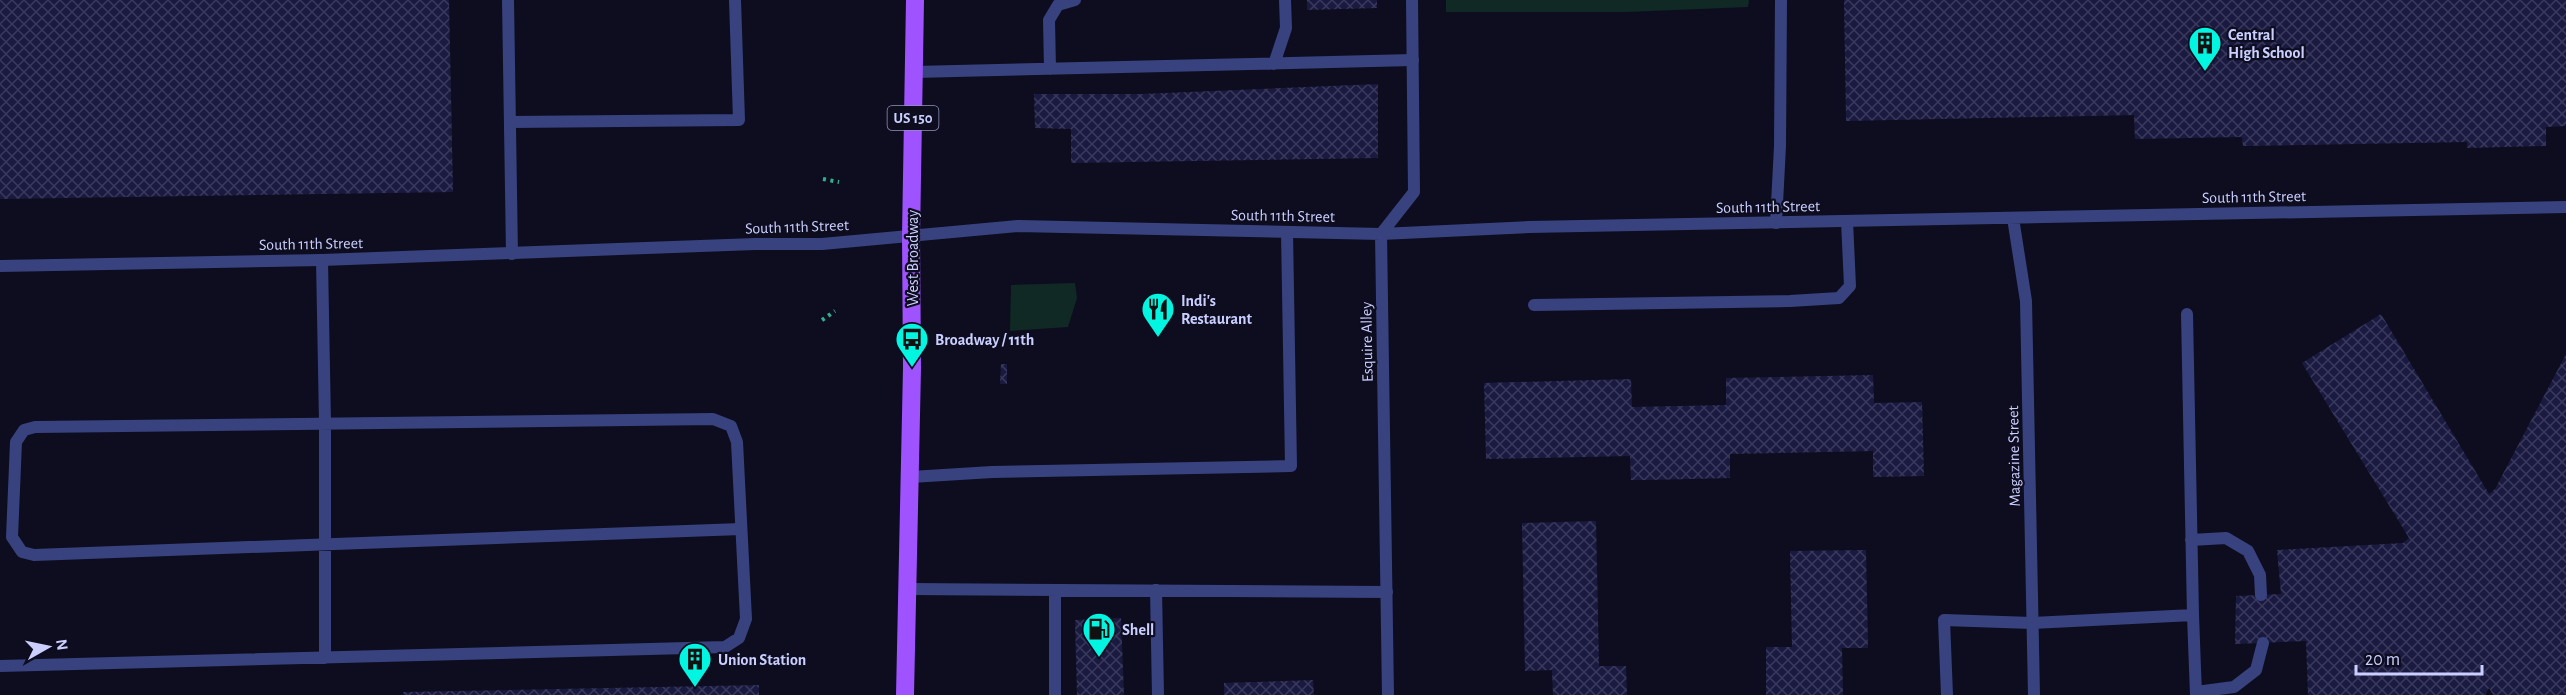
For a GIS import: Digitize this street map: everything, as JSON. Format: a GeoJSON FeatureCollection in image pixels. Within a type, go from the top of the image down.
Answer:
{"type":"FeatureCollection","features":[{"type":"Feature","properties":{"kind":"main road","name":"West Broadway"},"geometry":{"type":"LineString","coordinates":[[905,695],[911,477],[911,236],[915,0]]}},
{"type":"Feature","properties":{"kind":"street"},"geometry":{"type":"LineString","coordinates":[[508,0],[512,254]]}},
{"type":"Feature","properties":{"kind":"street"},"geometry":{"type":"LineString","coordinates":[[510,122],[739,120],[735,0]]}},
{"type":"Feature","properties":{"kind":"street"},"geometry":{"type":"LineString","coordinates":[[1050,69],[1049,20],[1058,5],[1075,0]]}},
{"type":"Feature","properties":{"kind":"street"},"geometry":{"type":"LineString","coordinates":[[1274,64],[1286,28],[1285,0]]}},
{"type":"Feature","properties":{"kind":"street"},"geometry":{"type":"LineString","coordinates":[[1381,234],[1414,192],[1412,0]]}},
{"type":"Feature","properties":{"kind":"street"},"geometry":{"type":"LineString","coordinates":[[1776,223],[1780,146],[1781,0]]}},
{"type":"Feature","properties":{"kind":"street"},"geometry":{"type":"LineString","coordinates":[[914,72],[1413,60]]}},
{"type":"Feature","properties":{"kind":"street","name":"South 11th Street"},"geometry":{"type":"LineString","coordinates":[[0,266],[322,260],[755,244],[822,244],[1018,226],[1381,234],[1529,227],[2566,207]]}},
{"type":"Feature","properties":{"kind":"street","name":"Magazine Street"},"geometry":{"type":"LineString","coordinates":[[2013,218],[2026,301],[2034,695]]}},
{"type":"Feature","properties":{"kind":"street"},"geometry":{"type":"LineString","coordinates":[[1534,305],[1790,301],[1839,298],[1850,286],[1847,221]]}},
{"type":"Feature","properties":{"kind":"street"},"geometry":{"type":"LineString","coordinates":[[911,477],[992,472],[1291,466],[1287,232]]}},
{"type":"Feature","properties":{"kind":"street","name":"Esquire Alley"},"geometry":{"type":"LineString","coordinates":[[1381,234],[1388,695]]}},
{"type":"Feature","properties":{"kind":"street"},"geometry":{"type":"LineString","coordinates":[[322,260],[325,658]]}},
{"type":"Feature","properties":{"kind":"street"},"geometry":{"type":"LineString","coordinates":[[2187,314],[2190,540],[2196,694],[2234,687],[2256,670],[2263,643]]}},
{"type":"Feature","properties":{"kind":"street"},"geometry":{"type":"LineString","coordinates":[[0,666],[725,647],[739,638],[746,619],[737,441],[731,426],[712,419],[35,427],[24,430],[16,442],[12,537],[22,552],[34,555],[741,529]]}},
{"type":"Feature","properties":{"kind":"street"},"geometry":{"type":"LineString","coordinates":[[2190,540],[2226,538],[2248,550],[2260,575],[2261,595]]}},
{"type":"Feature","properties":{"kind":"street"},"geometry":{"type":"LineString","coordinates":[[907,589],[1387,592]]}},
{"type":"Feature","properties":{"kind":"street"},"geometry":{"type":"LineString","coordinates":[[1055,590],[1055,695]]}},
{"type":"Feature","properties":{"kind":"street"},"geometry":{"type":"LineString","coordinates":[[1156,590],[1158,695]]}},
{"type":"Feature","properties":{"kind":"street"},"geometry":{"type":"LineString","coordinates":[[1947,695],[1944,620],[2032,622],[2193,615]]}},
{"type":"Feature","properties":{"kind":"path"},"geometry":{"type":"LineString","coordinates":[[823,179],[839,182]]}},
{"type":"Feature","properties":{"kind":"path"},"geometry":{"type":"LineString","coordinates":[[822,320],[835,311]]}},
{"type":"Feature","properties":{"kind":"green space"},"geometry":{"type":"Polygon","coordinates":[[[1446,0],[1749,0],[1748,7],[1627,12],[1446,12],[1446,0]]]}},
{"type":"Feature","properties":{"kind":"green space"},"geometry":{"type":"Polygon","coordinates":[[[1075,283],[1077,298],[1068,327],[1010,331],[1011,285],[1075,283]]]}},
{"type":"Feature","properties":{"kind":"building"},"geometry":{"type":"Polygon","coordinates":[[[0,0],[449,0],[453,192],[0,199],[0,0]]]}},
{"type":"Feature","properties":{"kind":"building"},"geometry":{"type":"Polygon","coordinates":[[[1307,0],[1377,0],[1377,8],[1307,10],[1307,0]]]}},
{"type":"Feature","properties":{"kind":"building","name":"Central High School"},"geometry":{"type":"Polygon","coordinates":[[[1844,0],[2566,0],[2566,126],[2546,127],[2546,146],[2467,148],[2467,142],[2243,146],[2242,137],[2135,139],[2134,115],[1846,121],[1844,0]]]}},
{"type":"Feature","properties":{"kind":"building"},"geometry":{"type":"Polygon","coordinates":[[[1378,84],[1378,158],[1071,163],[1071,129],[1035,128],[1034,94],[1142,94],[1378,84]]]}},
{"type":"Feature","properties":{"kind":"building"},"geometry":{"type":"Polygon","coordinates":[[[2381,314],[2489,494],[2495,489],[2566,354],[2566,695],[2493,695],[2489,688],[2485,695],[2308,695],[2306,641],[2235,644],[2236,596],[2281,594],[2277,550],[2403,543],[2409,538],[2302,363],[2381,314]]]}},
{"type":"Feature","properties":{"kind":"building"},"geometry":{"type":"Polygon","coordinates":[[[1001,364],[1007,364],[1007,384],[1000,384],[1001,364]]]}},
{"type":"Feature","properties":{"kind":"building"},"geometry":{"type":"Polygon","coordinates":[[[1873,375],[1874,403],[1922,402],[1924,476],[1873,477],[1873,451],[1730,454],[1730,478],[1651,480],[1631,480],[1630,456],[1486,459],[1484,383],[1631,379],[1632,407],[1726,405],[1726,378],[1873,375]]]}},
{"type":"Feature","properties":{"kind":"building"},"geometry":{"type":"Polygon","coordinates":[[[1596,521],[1599,666],[1626,666],[1627,695],[1553,695],[1552,670],[1525,671],[1522,523],[1596,521]]]}},
{"type":"Feature","properties":{"kind":"building"},"geometry":{"type":"Polygon","coordinates":[[[1866,550],[1868,648],[1842,648],[1843,695],[1766,695],[1766,647],[1792,647],[1790,551],[1866,550]]]}},
{"type":"Feature","properties":{"kind":"building","name":"Shell"},"geometry":{"type":"Polygon","coordinates":[[[1121,618],[1124,695],[1077,695],[1075,620],[1121,618]]]}},
{"type":"Feature","properties":{"kind":"building"},"geometry":{"type":"Polygon","coordinates":[[[1313,680],[1314,695],[1224,695],[1224,683],[1313,680]]]}},
{"type":"Feature","properties":{"kind":"building","name":"Union Station"},"geometry":{"type":"Polygon","coordinates":[[[759,685],[759,695],[403,695],[403,692],[759,685]]]}},
{"type":"Feature","properties":{"kind":"place","name":"Central High School"},"geometry":{"type":"Point","coordinates":[2205,72]}},
{"type":"Feature","properties":{"kind":"place","name":"Indi's Restaurant"},"geometry":{"type":"Point","coordinates":[1158,338]}},
{"type":"Feature","properties":{"kind":"place","name":"Broadway / 11th"},"geometry":{"type":"Point","coordinates":[912,368]}},
{"type":"Feature","properties":{"kind":"place","name":"Shell"},"geometry":{"type":"Point","coordinates":[1099,658]}},
{"type":"Feature","properties":{"kind":"place","name":"Union Station"},"geometry":{"type":"Point","coordinates":[695,688]}}]}
